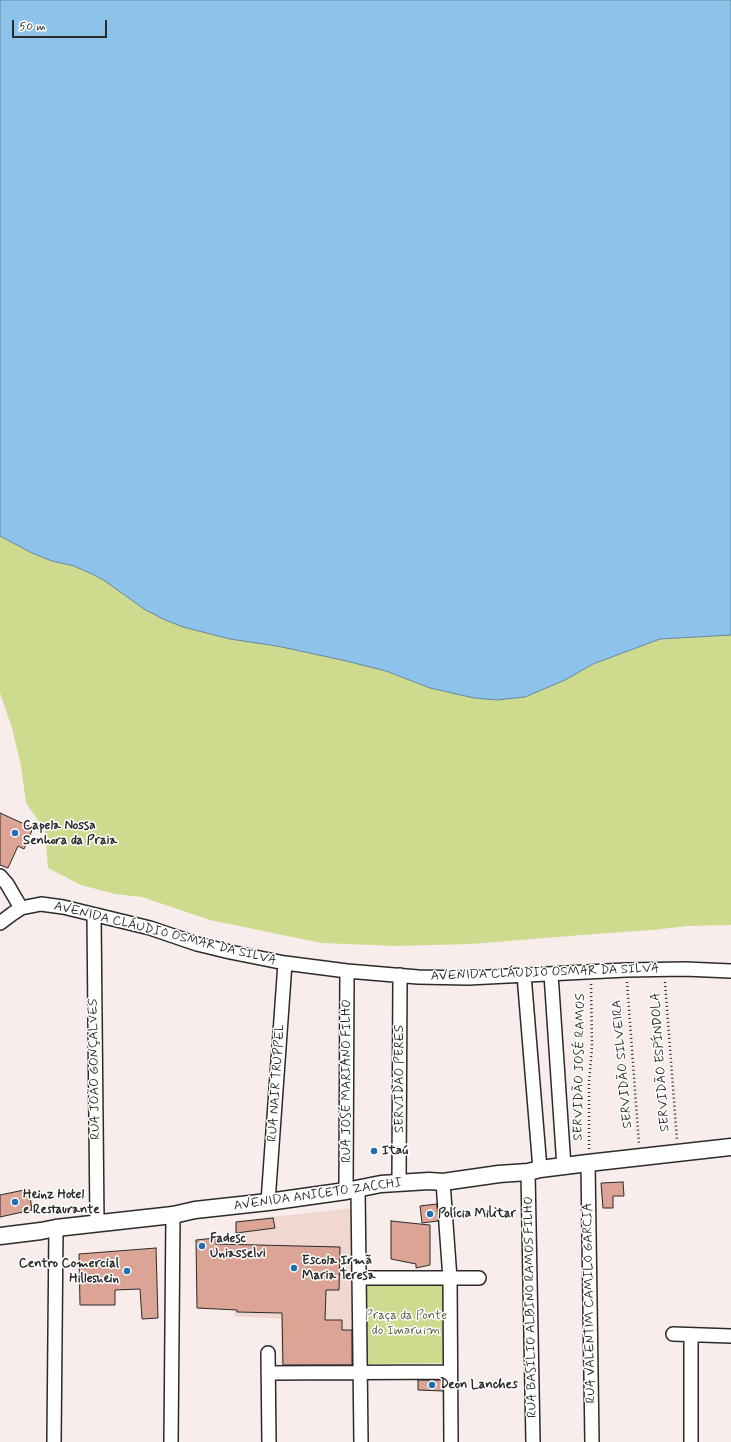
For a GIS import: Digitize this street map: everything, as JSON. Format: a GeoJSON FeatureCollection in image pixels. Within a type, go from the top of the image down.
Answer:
{"type":"FeatureCollection","features":[{"type":"Feature","properties":{"kind":"main road","name":"AVENIDA ANICETO ZACCHI"},"geometry":{"type":"LineString","coordinates":[[0,1236],[97,1223],[173,1215],[195,1210],[268,1202],[352,1190],[381,1184],[429,1181],[443,1182],[588,1163],[731,1147]]}},
{"type":"Feature","properties":{"kind":"street"},"geometry":{"type":"LineString","coordinates":[[0,876],[7,884],[21,908],[0,923]]}},
{"type":"Feature","properties":{"kind":"street","name":"AVENIDA CLÁUDIO OSMAR DA SILVA"},"geometry":{"type":"LineString","coordinates":[[21,908],[41,904],[52,905],[150,928],[197,944],[230,952],[285,963],[347,971],[468,978],[626,970],[664,969],[731,971]]}},
{"type":"Feature","properties":{"kind":"street","name":"RUA JOÃO GONÇALVES"},"geometry":{"type":"LineString","coordinates":[[94,915],[97,1223]]}},
{"type":"Feature","properties":{"kind":"street","name":"RUA NAIR TRUPPEL"},"geometry":{"type":"LineString","coordinates":[[268,1202],[285,963]]}},
{"type":"Feature","properties":{"kind":"street","name":"RUA JOSÉ MARIANO FILHO"},"geometry":{"type":"LineString","coordinates":[[347,971],[352,1190],[359,1278],[361,1442]]}},
{"type":"Feature","properties":{"kind":"street"},"geometry":{"type":"LineString","coordinates":[[551,974],[564,1167]]}},
{"type":"Feature","properties":{"kind":"street","name":"SERVIDÃO PERES"},"geometry":{"type":"LineString","coordinates":[[399,1183],[400,975]]}},
{"type":"Feature","properties":{"kind":"street","name":"RUA BASÍLIO ALBINO RAMOS FILHO"},"geometry":{"type":"LineString","coordinates":[[524,975],[534,1171],[533,1442]]}},
{"type":"Feature","properties":{"kind":"street","name":"RUA VALENTIM CAMILO GARCIA"},"geometry":{"type":"LineString","coordinates":[[588,1163],[592,1442]]}},
{"type":"Feature","properties":{"kind":"street"},"geometry":{"type":"LineString","coordinates":[[443,1182],[450,1279],[451,1442]]}},
{"type":"Feature","properties":{"kind":"street"},"geometry":{"type":"LineString","coordinates":[[171,1442],[173,1215]]}},
{"type":"Feature","properties":{"kind":"street"},"geometry":{"type":"LineString","coordinates":[[54,1442],[56,1228]]}},
{"type":"Feature","properties":{"kind":"street"},"geometry":{"type":"LineString","coordinates":[[359,1278],[479,1278]]}},
{"type":"Feature","properties":{"kind":"street"},"geometry":{"type":"LineString","coordinates":[[673,1334],[731,1336]]}},
{"type":"Feature","properties":{"kind":"street"},"geometry":{"type":"LineString","coordinates":[[690,1442],[691,1335]]}},
{"type":"Feature","properties":{"kind":"street"},"geometry":{"type":"LineString","coordinates":[[268,1353],[269,1442]]}},
{"type":"Feature","properties":{"kind":"street"},"geometry":{"type":"LineString","coordinates":[[268,1373],[450,1372]]}},
{"type":"Feature","properties":{"kind":"path","name":"SERVIDÃO ESPÍNDOLA"},"geometry":{"type":"LineString","coordinates":[[664,969],[678,1153]]}},
{"type":"Feature","properties":{"kind":"path","name":"SERVIDÃO SILVEIRA"},"geometry":{"type":"LineString","coordinates":[[626,970],[640,1158]]}},
{"type":"Feature","properties":{"kind":"path","name":"SERVIDÃO JOSÉ RAMOS"},"geometry":{"type":"LineString","coordinates":[[588,1163],[589,1088],[592,1046],[591,972]]}},
{"type":"Feature","properties":{"kind":"shaded area","name":"Escola Irmã Maria Teresa"},"geometry":{"type":"Polygon","coordinates":[[[353,1208],[354,1369],[281,1370],[281,1319],[234,1316],[235,1221],[353,1208]]]}},
{"type":"Feature","properties":{"kind":"green space"},"geometry":{"type":"Polygon","coordinates":[[[0,536],[32,553],[52,561],[74,566],[94,575],[105,581],[144,609],[183,627],[230,639],[277,646],[342,660],[386,671],[430,688],[474,698],[525,697],[565,680],[593,664],[660,639],[731,635],[731,925],[688,926],[471,944],[396,946],[321,943],[210,920],[142,897],[115,894],[81,885],[48,868],[45,830],[26,803],[21,766],[12,728],[0,693],[0,536]]]}},
{"type":"Feature","properties":{"kind":"green space","name":"Praça da Ponte do Imaruim"},"geometry":{"type":"Polygon","coordinates":[[[366,1283],[445,1283],[446,1363],[367,1364],[366,1283]]]}},
{"type":"Feature","properties":{"kind":"water"},"geometry":{"type":"Polygon","coordinates":[[[0,0],[731,0],[731,635],[660,639],[593,664],[565,680],[525,697],[497,700],[474,698],[430,688],[386,671],[342,660],[277,646],[230,639],[183,627],[144,609],[105,581],[94,575],[74,566],[52,561],[32,553],[0,536],[0,0]]]}},
{"type":"Feature","properties":{"kind":"building","name":"Capela Nossa Senhora da Praia"},"geometry":{"type":"Polygon","coordinates":[[[0,813],[33,828],[24,849],[18,846],[8,868],[0,865],[0,813]]]}},
{"type":"Feature","properties":{"kind":"building"},"geometry":{"type":"Polygon","coordinates":[[[623,1182],[624,1196],[613,1196],[613,1208],[603,1208],[601,1183],[623,1182]]]}},
{"type":"Feature","properties":{"kind":"building","name":"Heinz Hotel e Restaurante"},"geometry":{"type":"Polygon","coordinates":[[[29,1189],[32,1210],[0,1217],[0,1195],[29,1189]]]}},
{"type":"Feature","properties":{"kind":"building","name":"Polícia Militar"},"geometry":{"type":"Polygon","coordinates":[[[437,1204],[438,1221],[422,1223],[420,1206],[437,1204]]]}},
{"type":"Feature","properties":{"kind":"building"},"geometry":{"type":"Polygon","coordinates":[[[273,1218],[275,1228],[236,1233],[236,1222],[273,1218]]]}},
{"type":"Feature","properties":{"kind":"building"},"geometry":{"type":"Polygon","coordinates":[[[391,1221],[430,1225],[430,1265],[416,1268],[416,1264],[391,1259],[391,1221]]]}},
{"type":"Feature","properties":{"kind":"building","name":"Escola Irmã Maria Teresa"},"geometry":{"type":"Polygon","coordinates":[[[215,1238],[216,1244],[340,1247],[339,1290],[326,1290],[325,1320],[342,1320],[342,1330],[352,1330],[352,1365],[283,1365],[282,1313],[237,1312],[237,1310],[197,1308],[196,1240],[215,1238]]]}},
{"type":"Feature","properties":{"kind":"building","name":"Centro Comercial Hilleshein"},"geometry":{"type":"Polygon","coordinates":[[[156,1248],[158,1318],[142,1319],[140,1289],[115,1290],[115,1305],[80,1305],[79,1254],[156,1248]]]}},
{"type":"Feature","properties":{"kind":"building","name":"Deon Lanches"},"geometry":{"type":"Polygon","coordinates":[[[418,1380],[443,1380],[443,1391],[418,1390],[418,1380]]]}},
{"type":"Feature","properties":{"kind":"place","name":"Capela Nossa Senhora da Praia"},"geometry":{"type":"Point","coordinates":[15,833]}},
{"type":"Feature","properties":{"kind":"place","name":"Itaú"},"geometry":{"type":"Point","coordinates":[374,1151]}},
{"type":"Feature","properties":{"kind":"place","name":"Heinz Hotel e Restaurante"},"geometry":{"type":"Point","coordinates":[15,1202]}},
{"type":"Feature","properties":{"kind":"place","name":"Polícia Militar"},"geometry":{"type":"Point","coordinates":[430,1214]}},
{"type":"Feature","properties":{"kind":"place","name":"Fadesc Uniasselvi"},"geometry":{"type":"Point","coordinates":[202,1246]}},
{"type":"Feature","properties":{"kind":"place","name":"Escola Irmã Maria Teresa"},"geometry":{"type":"Point","coordinates":[294,1268]}},
{"type":"Feature","properties":{"kind":"place","name":"Centro Comercial Hilleshein"},"geometry":{"type":"Point","coordinates":[127,1271]}},
{"type":"Feature","properties":{"kind":"place","name":"Deon Lanches"},"geometry":{"type":"Point","coordinates":[432,1385]}}]}
